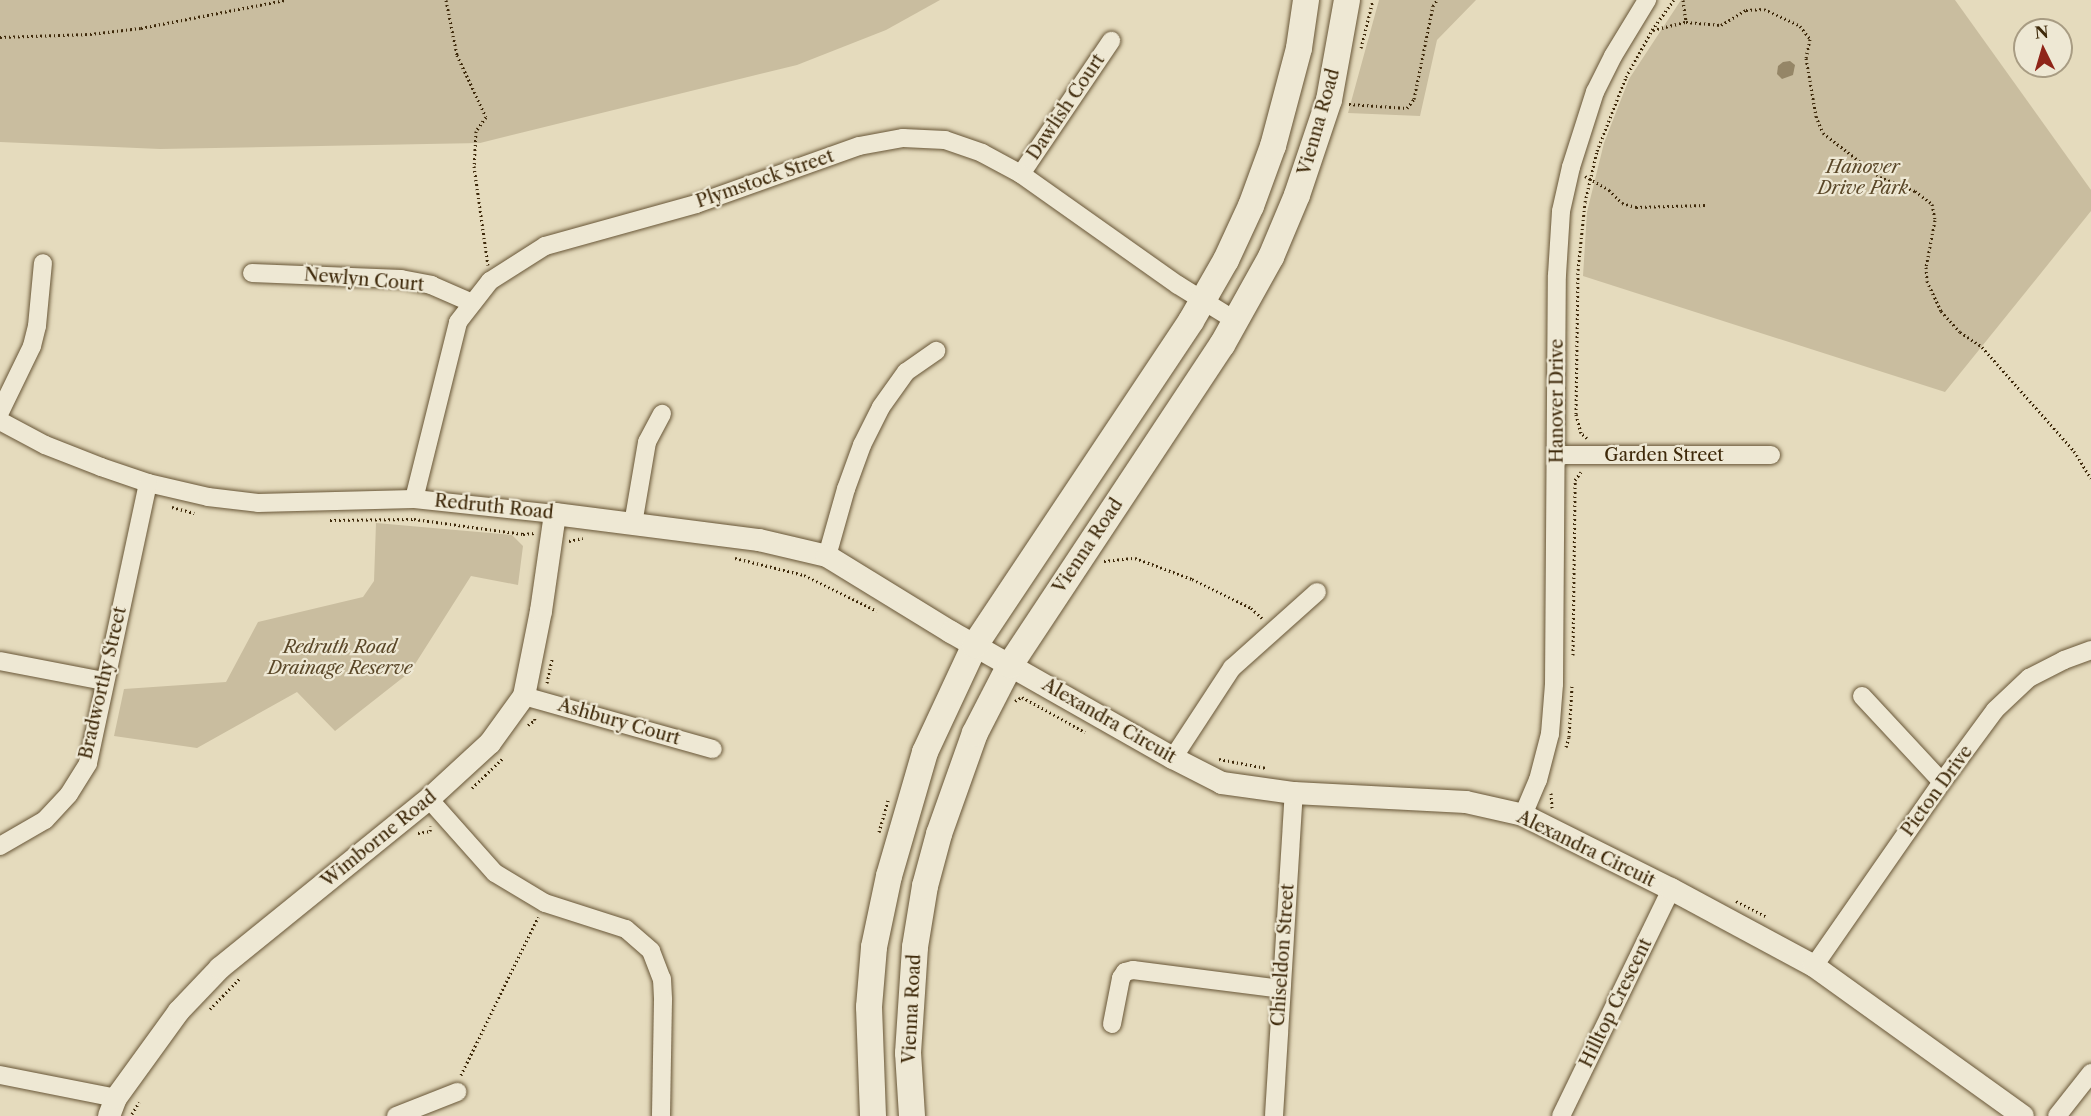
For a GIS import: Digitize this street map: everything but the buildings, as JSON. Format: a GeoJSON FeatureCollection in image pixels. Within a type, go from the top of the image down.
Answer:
{"type":"FeatureCollection","features":[{"type":"Feature","properties":{"kind":"main road","name":"Vienna Road"},"geometry":{"type":"LineString","coordinates":[[873,1116],[869,1007],[874,947],[889,876],[925,752],[975,645],[1203,300],[1251,206],[1273,146],[1299,48],[1306,0]]}},
{"type":"Feature","properties":{"kind":"main road","name":"Vienna Road"},"geometry":{"type":"LineString","coordinates":[[912,1116],[908,1053],[909,1005],[915,947],[925,886],[939,834],[972,743],[1010,665],[1236,321],[1271,257],[1313,151],[1329,100],[1347,0]]}},
{"type":"Feature","properties":{"kind":"street","name":"Hanover Drive"},"geometry":{"type":"LineString","coordinates":[[1523,815],[1538,780],[1550,734],[1554,684],[1557,275],[1561,211],[1571,167],[1595,92],[1613,56],[1647,0]]}},
{"type":"Feature","properties":{"kind":"street","name":"Dawlish Court"},"geometry":{"type":"LineString","coordinates":[[1021,174],[1111,41]]}},
{"type":"Feature","properties":{"kind":"street","name":"Plymstock Street"},"geometry":{"type":"LineString","coordinates":[[414,499],[458,322],[490,281],[545,246],[696,204],[859,146],[903,138],[945,140],[982,153],[1021,174],[1178,285],[1236,321]]}},
{"type":"Feature","properties":{"kind":"street"},"geometry":{"type":"LineString","coordinates":[[0,412],[32,346],[37,326],[43,262]]}},
{"type":"Feature","properties":{"kind":"street","name":"Newlyn Court"},"geometry":{"type":"LineString","coordinates":[[252,273],[401,279],[431,285],[472,303]]}},
{"type":"Feature","properties":{"kind":"street"},"geometry":{"type":"LineString","coordinates":[[827,556],[858,456],[881,406],[906,372],[936,351]]}},
{"type":"Feature","properties":{"kind":"street"},"geometry":{"type":"LineString","coordinates":[[633,524],[647,442],[662,414]]}},
{"type":"Feature","properties":{"kind":"street","name":"Redruth Road"},"geometry":{"type":"LineString","coordinates":[[0,421],[45,445],[146,491],[258,502],[414,499],[553,523],[633,524],[759,540],[827,556],[975,645]]}},
{"type":"Feature","properties":{"kind":"street","name":"Garden Street"},"geometry":{"type":"LineString","coordinates":[[1557,455],[1771,455]]}},
{"type":"Feature","properties":{"kind":"street","name":"Bradworthy Street"},"geometry":{"type":"LineString","coordinates":[[0,846],[45,820],[69,794],[87,763],[146,491]]}},
{"type":"Feature","properties":{"kind":"street","name":"Wimborne Road"},"geometry":{"type":"LineString","coordinates":[[113,1107],[179,1011],[220,968],[429,799],[490,744],[524,696],[541,611],[553,523]]}},
{"type":"Feature","properties":{"kind":"street"},"geometry":{"type":"LineString","coordinates":[[1173,758],[1232,668],[1317,592]]}},
{"type":"Feature","properties":{"kind":"street","name":"Alexandra Circuit"},"geometry":{"type":"LineString","coordinates":[[975,645],[1173,758],[1222,783],[1294,793],[1466,802],[1523,815],[1671,889],[1814,966],[2023,1116]]}},
{"type":"Feature","properties":{"kind":"street","name":"Picton Drive"},"geometry":{"type":"LineString","coordinates":[[1814,966],[1995,710],[2029,678],[2064,660],[2091,650]]}},
{"type":"Feature","properties":{"kind":"street"},"geometry":{"type":"LineString","coordinates":[[0,661],[104,681]]}},
{"type":"Feature","properties":{"kind":"street","name":"Ashbury Court"},"geometry":{"type":"LineString","coordinates":[[524,696],[713,749]]}},
{"type":"Feature","properties":{"kind":"street"},"geometry":{"type":"LineString","coordinates":[[1862,696],[1942,782]]}},
{"type":"Feature","properties":{"kind":"street","name":"Chiseldon Street"},"geometry":{"type":"LineString","coordinates":[[1274,1116],[1294,793]]}},
{"type":"Feature","properties":{"kind":"street"},"geometry":{"type":"LineString","coordinates":[[429,799],[495,873],[545,903],[626,929],[651,951],[662,979],[661,1116]]}},
{"type":"Feature","properties":{"kind":"street","name":"Hilltop Crescent"},"geometry":{"type":"LineString","coordinates":[[1561,1116],[1671,889]]}},
{"type":"Feature","properties":{"kind":"street"},"geometry":{"type":"LineString","coordinates":[[1112,1024],[1120,978],[1125,972],[1133,970],[1281,989]]}},
{"type":"Feature","properties":{"kind":"street"},"geometry":{"type":"LineString","coordinates":[[2057,1116],[2091,1073]]}},
{"type":"Feature","properties":{"kind":"street"},"geometry":{"type":"LineString","coordinates":[[0,1075],[113,1107]]}},
{"type":"Feature","properties":{"kind":"street"},"geometry":{"type":"LineString","coordinates":[[396,1116],[457,1092]]}},
{"type":"Feature","properties":{"kind":"path"},"geometry":{"type":"LineString","coordinates":[[0,37],[90,34],[131,29],[285,0]]}},
{"type":"Feature","properties":{"kind":"path"},"geometry":{"type":"LineString","coordinates":[[446,0],[457,55],[486,117],[476,130],[474,166],[490,281]]}},
{"type":"Feature","properties":{"kind":"path"},"geometry":{"type":"LineString","coordinates":[[1347,104],[1407,108],[1414,99],[1437,0]]}},
{"type":"Feature","properties":{"kind":"path"},"geometry":{"type":"LineString","coordinates":[[1591,441],[1581,433],[1576,414],[1578,270],[1585,202],[1606,124],[1626,77],[1652,30],[1674,0]]}},
{"type":"Feature","properties":{"kind":"path"},"geometry":{"type":"LineString","coordinates":[[1683,0],[1686,21]]}},
{"type":"Feature","properties":{"kind":"path"},"geometry":{"type":"LineString","coordinates":[[1652,30],[1686,21],[1721,26],[1746,10],[1764,9],[1800,26],[1810,39],[1806,58],[1816,116],[1823,133],[1880,177],[1915,191],[1932,204],[1935,220],[1926,267],[1927,281],[1941,311],[1960,332],[1982,347],[2074,451],[2091,478]]}},
{"type":"Feature","properties":{"kind":"path"},"geometry":{"type":"LineString","coordinates":[[1571,167],[1622,203],[1636,207],[1706,205]]}},
{"type":"Feature","properties":{"kind":"path"},"geometry":{"type":"LineString","coordinates":[[1573,658],[1575,480],[1580,472],[1588,469]]}},
{"type":"Feature","properties":{"kind":"path"},"geometry":{"type":"LineString","coordinates":[[146,491],[197,513]]}},
{"type":"Feature","properties":{"kind":"path"},"geometry":{"type":"LineString","coordinates":[[327,520],[414,519],[523,534],[553,523],[572,542],[583,538],[594,539]]}},
{"type":"Feature","properties":{"kind":"path"},"geometry":{"type":"LineString","coordinates":[[727,556],[804,575],[879,612]]}},
{"type":"Feature","properties":{"kind":"path"},"geometry":{"type":"LineString","coordinates":[[1098,561],[1109,562],[1135,558],[1192,579],[1251,608],[1274,629]]}},
{"type":"Feature","properties":{"kind":"path"},"geometry":{"type":"LineString","coordinates":[[1562,757],[1569,737],[1572,682]]}},
{"type":"Feature","properties":{"kind":"path"},"geometry":{"type":"LineString","coordinates":[[1013,702],[1022,697],[1090,735]]}},
{"type":"Feature","properties":{"kind":"path"},"geometry":{"type":"LineString","coordinates":[[1551,788],[1552,809]]}},
{"type":"Feature","properties":{"kind":"path"},"geometry":{"type":"LineString","coordinates":[[410,839],[417,833],[430,831],[431,826]]}},
{"type":"Feature","properties":{"kind":"path"},"geometry":{"type":"LineString","coordinates":[[1729,900],[1741,903],[1772,920]]}},
{"type":"Feature","properties":{"kind":"path"},"geometry":{"type":"LineString","coordinates":[[457,1092],[462,1068],[545,903]]}},
{"type":"Feature","properties":{"kind":"path"},"geometry":{"type":"LineString","coordinates":[[208,1010],[248,971]]}},
{"type":"Feature","properties":{"kind":"path"},"geometry":{"type":"LineString","coordinates":[[131,1116],[141,1097]]}},
{"type":"Feature","properties":{"kind":"green space"},"geometry":{"type":"Polygon","coordinates":[[[0,0],[940,0],[886,30],[797,65],[480,143],[160,149],[0,142],[0,0]]]}},
{"type":"Feature","properties":{"kind":"green space"},"geometry":{"type":"Polygon","coordinates":[[[1379,0],[1476,0],[1437,40],[1420,116],[1348,113],[1379,0]]]}},
{"type":"Feature","properties":{"kind":"green space","name":"Hanover Drive Park"},"geometry":{"type":"Polygon","coordinates":[[[1681,0],[1955,0],[2091,190],[2091,211],[1945,392],[1583,276],[1587,212],[1604,143],[1629,79],[1681,0]]]}},
{"type":"Feature","properties":{"kind":"green space","name":"Redruth Road Drainage Reserve"},"geometry":{"type":"Polygon","coordinates":[[[376,523],[512,535],[523,546],[518,585],[471,576],[410,672],[335,731],[297,692],[197,748],[114,736],[124,689],[226,682],[258,622],[363,597],[374,581],[376,523]]]}}]}
